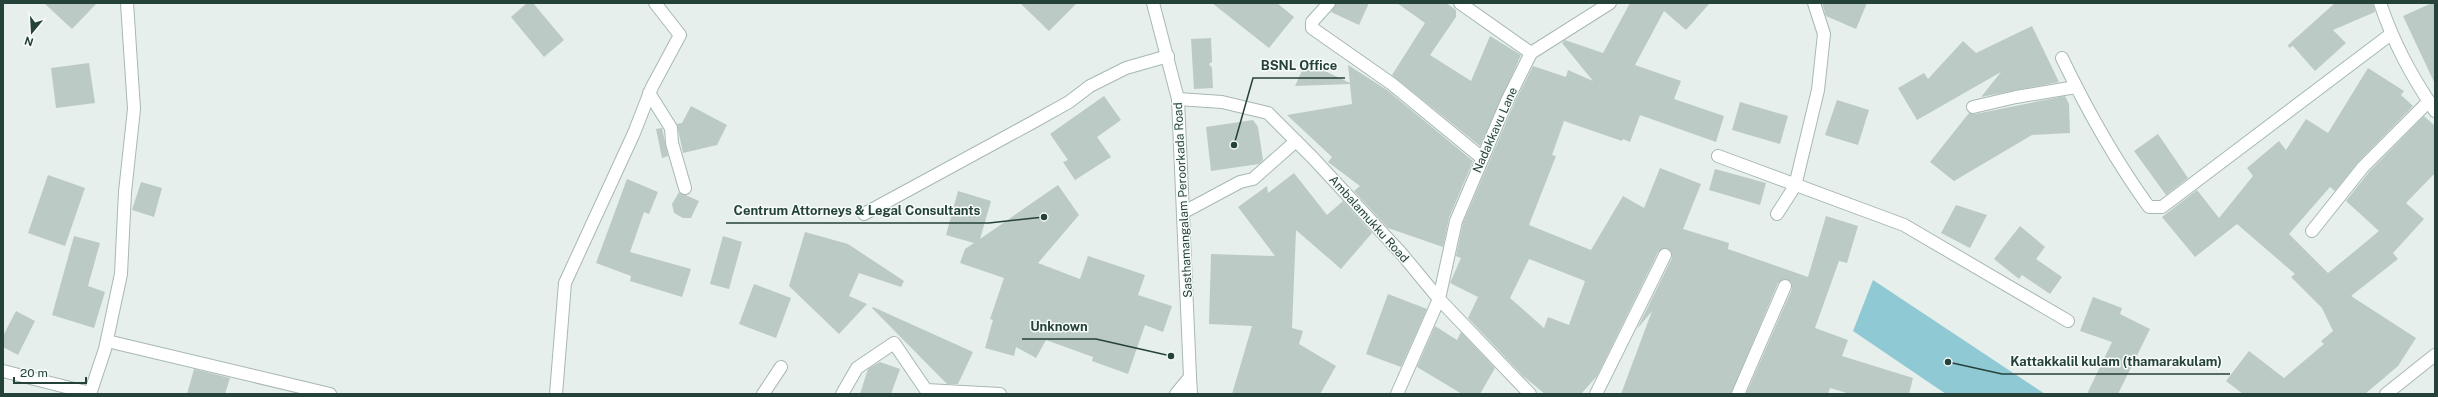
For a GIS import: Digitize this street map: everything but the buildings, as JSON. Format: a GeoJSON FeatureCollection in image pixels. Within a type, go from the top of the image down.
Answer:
{"type":"FeatureCollection","features":[{"type":"Feature","properties":{"kind":"street"},"geometry":{"type":"LineString","coordinates":[[3,371],[90,393],[107,341],[121,274],[124,192],[134,109],[127,3]]}},
{"type":"Feature","properties":{"kind":"street"},"geometry":{"type":"LineString","coordinates":[[556,394],[565,283],[628,147],[649,93],[680,35],[655,3]]}},
{"type":"Feature","properties":{"kind":"street","name":"Sasthamangalam Peroorkada Road"},"geometry":{"type":"LineString","coordinates":[[1153,3],[1178,99],[1191,394]]}},
{"type":"Feature","properties":{"kind":"street"},"geometry":{"type":"LineString","coordinates":[[1329,3],[1312,22],[1312,28],[1392,84],[1482,158]]}},
{"type":"Feature","properties":{"kind":"street"},"geometry":{"type":"LineString","coordinates":[[1460,3],[1531,54],[1610,3]]}},
{"type":"Feature","properties":{"kind":"street"},"geometry":{"type":"LineString","coordinates":[[1777,214],[1795,186],[1818,90],[1824,34],[1814,3]]}},
{"type":"Feature","properties":{"kind":"street"},"geometry":{"type":"LineString","coordinates":[[2312,231],[2363,167],[2432,106],[2408,72],[2390,34],[2380,3]]}},
{"type":"Feature","properties":{"kind":"street"},"geometry":{"type":"LineString","coordinates":[[2062,58],[2092,119],[2148,207],[2162,207],[2390,34]]}},
{"type":"Feature","properties":{"kind":"street","name":"Nadakkavu Lane"},"geometry":{"type":"LineString","coordinates":[[1397,394],[1439,299],[1456,221],[1507,101],[1531,54]]}},
{"type":"Feature","properties":{"kind":"street"},"geometry":{"type":"LineString","coordinates":[[864,214],[1042,118],[1069,102],[1090,86],[1126,68],[1168,56]]}},
{"type":"Feature","properties":{"kind":"street"},"geometry":{"type":"LineString","coordinates":[[1973,108],[2016,97],[2076,87]]}},
{"type":"Feature","properties":{"kind":"street"},"geometry":{"type":"LineString","coordinates":[[649,93],[671,128],[672,143],[684,188]]}},
{"type":"Feature","properties":{"kind":"street","name":"Ambalamukku Road"},"geometry":{"type":"LineString","coordinates":[[1178,99],[1222,102],[1268,113],[1401,253],[1439,299],[1530,394]]}},
{"type":"Feature","properties":{"kind":"street"},"geometry":{"type":"LineString","coordinates":[[1184,212],[1240,182],[1253,179],[1296,141]]}},
{"type":"Feature","properties":{"kind":"street"},"geometry":{"type":"LineString","coordinates":[[1718,156],[1795,186],[1904,225],[2068,321]]}},
{"type":"Feature","properties":{"kind":"street"},"geometry":{"type":"LineString","coordinates":[[1596,394],[1665,255]]}},
{"type":"Feature","properties":{"kind":"street"},"geometry":{"type":"LineString","coordinates":[[1738,394],[1785,286]]}},
{"type":"Feature","properties":{"kind":"street"},"geometry":{"type":"LineString","coordinates":[[107,341],[330,394]]}},
{"type":"Feature","properties":{"kind":"street"},"geometry":{"type":"LineString","coordinates":[[842,394],[857,368],[894,343],[926,390],[1000,394]]}},
{"type":"Feature","properties":{"kind":"street"},"geometry":{"type":"LineString","coordinates":[[2386,394],[2435,355]]}},
{"type":"Feature","properties":{"kind":"street"},"geometry":{"type":"LineString","coordinates":[[763,394],[780,367]]}},
{"type":"Feature","properties":{"kind":"street"},"geometry":{"type":"LineString","coordinates":[[1176,394],[1190,377]]}},
{"type":"Feature","properties":{"kind":"water"},"geometry":{"type":"Polygon","coordinates":[[[1873,280],[2045,394],[1946,394],[1853,331],[1873,280]]]}},
{"type":"Feature","properties":{"kind":"place","name":"BSNL Office"},"geometry":{"type":"Point","coordinates":[1234,145]}},
{"type":"Feature","properties":{"kind":"place","name":"Centrum Attorneys & Legal Consultants"},"geometry":{"type":"Point","coordinates":[1044,217]}},
{"type":"Feature","properties":{"kind":"place","name":"Unknown"},"geometry":{"type":"Point","coordinates":[1171,356]}},
{"type":"Feature","properties":{"kind":"place","name":"Kattakkalil kulam (thamarakulam)"},"geometry":{"type":"Point","coordinates":[1948,362]}}]}
